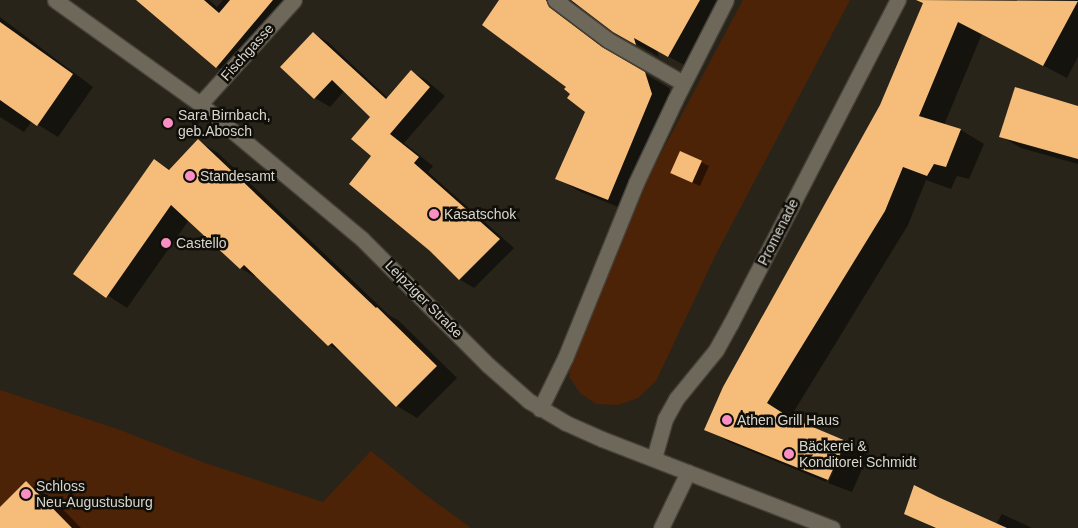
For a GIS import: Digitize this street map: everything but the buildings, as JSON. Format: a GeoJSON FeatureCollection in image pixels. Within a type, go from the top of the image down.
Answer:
{"type":"FeatureCollection","features":[{"type":"Feature","properties":{"kind":"street","name":"Fischgasse"},"geometry":{"type":"LineString","coordinates":[[200,104],[294,0]]}},
{"type":"Feature","properties":{"kind":"street"},"geometry":{"type":"LineString","coordinates":[[555,0],[608,40],[683,83]]}},
{"type":"Feature","properties":{"kind":"street"},"geometry":{"type":"LineString","coordinates":[[540,409],[565,358],[615,230],[683,83],[726,0]]}},
{"type":"Feature","properties":{"kind":"street","name":"Promenade"},"geometry":{"type":"LineString","coordinates":[[654,458],[665,419],[676,399],[716,350],[898,0]]}},
{"type":"Feature","properties":{"kind":"street","name":"Leipziger Straße"},"geometry":{"type":"LineString","coordinates":[[64,3],[115,45],[200,104],[362,239],[518,393],[540,409],[602,439],[832,528]]}},
{"type":"Feature","properties":{"kind":"street"},"geometry":{"type":"LineString","coordinates":[[661,528],[688,472]]}},
{"type":"Feature","properties":{"kind":"shaded area"},"geometry":{"type":"Polygon","coordinates":[[[743,0],[850,0],[715,256],[656,381],[638,398],[618,405],[596,404],[580,393],[570,378],[568,367],[642,189],[743,0]]]}},
{"type":"Feature","properties":{"kind":"shaded area"},"geometry":{"type":"Polygon","coordinates":[[[0,390],[120,430],[205,463],[323,502],[371,451],[423,493],[471,528],[0,528],[0,390]]]}},
{"type":"Feature","properties":{"kind":"place","name":"Sara Birnbach, geb.Abosch"},"geometry":{"type":"Point","coordinates":[168,123]}},
{"type":"Feature","properties":{"kind":"place","name":"Standesamt"},"geometry":{"type":"Point","coordinates":[190,176]}},
{"type":"Feature","properties":{"kind":"place","name":"Kasatschok"},"geometry":{"type":"Point","coordinates":[434,214]}},
{"type":"Feature","properties":{"kind":"place","name":"Castello"},"geometry":{"type":"Point","coordinates":[166,243]}},
{"type":"Feature","properties":{"kind":"place","name":"Athen Grill Haus"},"geometry":{"type":"Point","coordinates":[727,420]}},
{"type":"Feature","properties":{"kind":"place","name":"Bäckerei & Konditorei Schmidt"},"geometry":{"type":"Point","coordinates":[789,454]}},
{"type":"Feature","properties":{"kind":"place","name":"Schloss Neu-Augustusburg"},"geometry":{"type":"Point","coordinates":[26,494]}}]}
